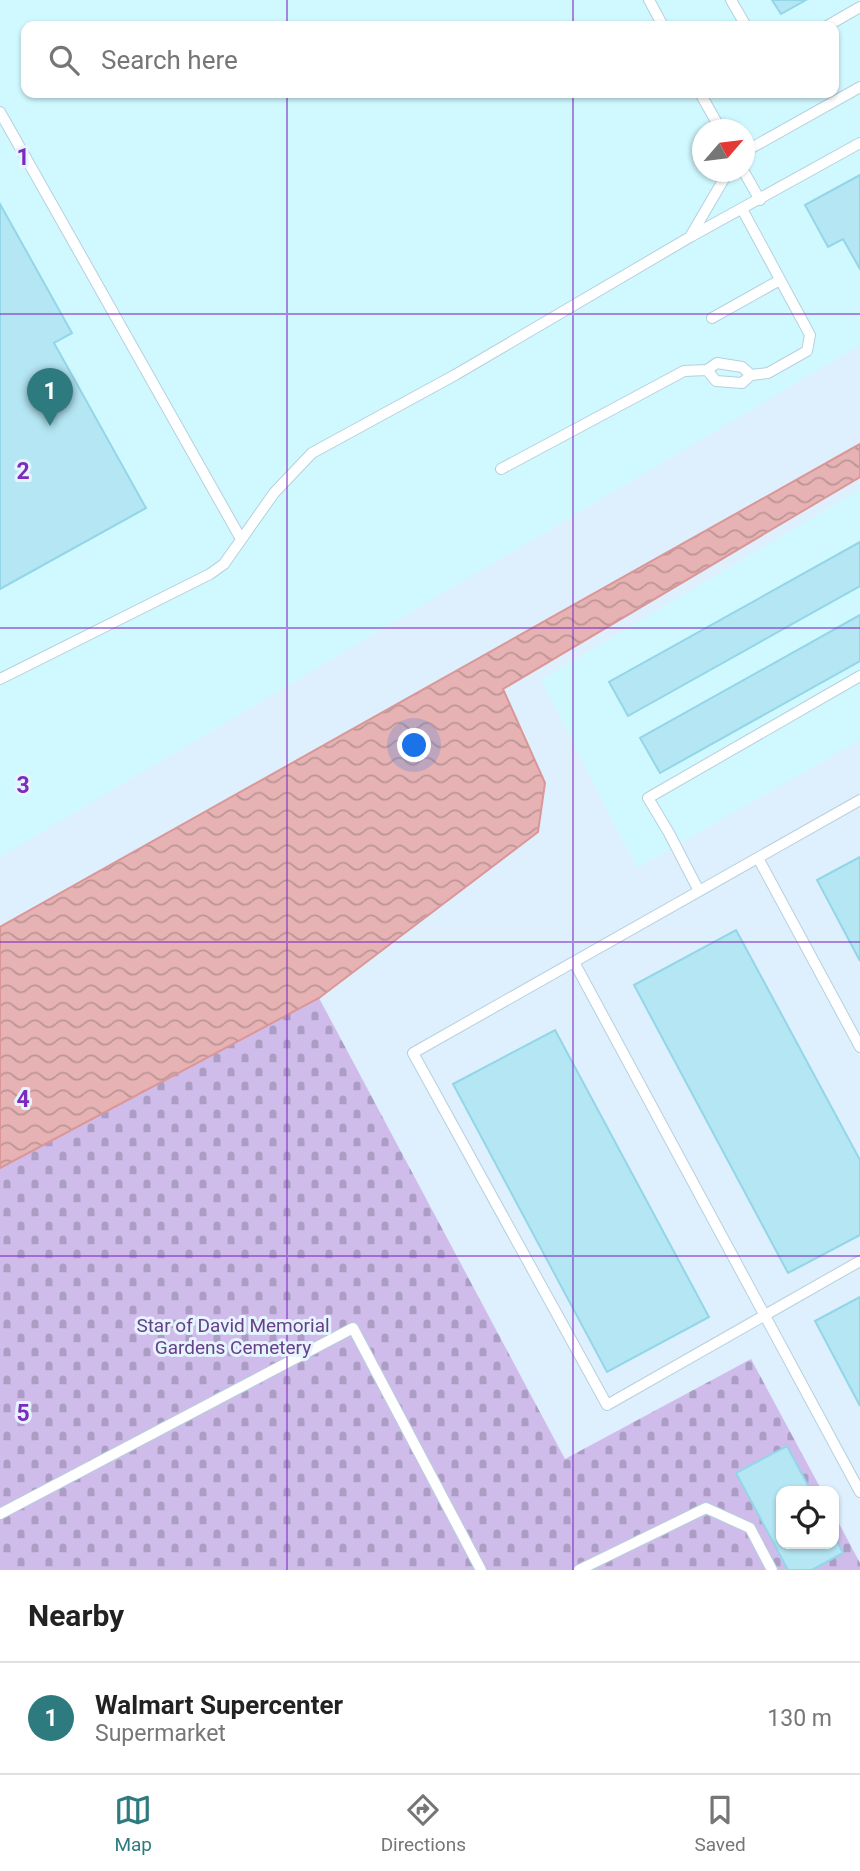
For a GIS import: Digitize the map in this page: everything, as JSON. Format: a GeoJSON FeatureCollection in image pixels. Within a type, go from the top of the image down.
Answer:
{"type":"FeatureCollection","features":[{"type":"Feature","properties":{"kind":"lane"},"geometry":{"type":"LineString","coordinates":[[649,0],[660,21]]}},
{"type":"Feature","properties":{"kind":"lane"},"geometry":{"type":"LineString","coordinates":[[731,0],[743,21]]}},
{"type":"Feature","properties":{"kind":"lane"},"geometry":{"type":"LineString","coordinates":[[836,21],[860,8]]}},
{"type":"Feature","properties":{"kind":"lane"},"geometry":{"type":"LineString","coordinates":[[755,146],[860,87]]}},
{"type":"Feature","properties":{"kind":"lane"},"geometry":{"type":"LineString","coordinates":[[703,98],[715,119]]}},
{"type":"Feature","properties":{"kind":"lane"},"geometry":{"type":"LineString","coordinates":[[0,112],[241,539]]}},
{"type":"Feature","properties":{"kind":"lane"},"geometry":{"type":"LineString","coordinates":[[0,679],[210,574],[224,564],[274,493],[312,453],[455,375],[690,237],[860,143]]}},
{"type":"Feature","properties":{"kind":"lane"},"geometry":{"type":"LineString","coordinates":[[690,237],[722,182]]}},
{"type":"Feature","properties":{"kind":"lane"},"geometry":{"type":"LineString","coordinates":[[750,182],[760,200]]}},
{"type":"Feature","properties":{"kind":"lane"},"geometry":{"type":"LineString","coordinates":[[707,370],[716,381],[742,383],[751,375],[768,373],[807,351],[810,335],[742,209]]}},
{"type":"Feature","properties":{"kind":"lane"},"geometry":{"type":"LineString","coordinates":[[712,318],[780,280]]}},
{"type":"Feature","properties":{"kind":"lane"},"geometry":{"type":"LineString","coordinates":[[501,469],[684,372],[707,370],[717,363],[742,367],[751,375]]}},
{"type":"Feature","properties":{"kind":"lane"},"geometry":{"type":"LineString","coordinates":[[699,891],[648,798],[860,677]]}},
{"type":"Feature","properties":{"kind":"lane"},"geometry":{"type":"LineString","coordinates":[[860,800],[414,1054],[607,1405],[860,1261]]}},
{"type":"Feature","properties":{"kind":"lane"},"geometry":{"type":"LineString","coordinates":[[758,858],[860,1047]]}},
{"type":"Feature","properties":{"kind":"lane"},"geometry":{"type":"LineString","coordinates":[[574,962],[860,1492]]}},
{"type":"Feature","properties":{"kind":"lane"},"geometry":{"type":"LineString","coordinates":[[0,1514],[353,1328],[481,1570]]}},
{"type":"Feature","properties":{"kind":"lane"},"geometry":{"type":"LineString","coordinates":[[579,1570],[706,1508],[750,1528],[772,1570]]}},
{"type":"Feature","properties":{"kind":"shaded area"},"geometry":{"type":"Polygon","coordinates":[[[0,0],[860,0],[860,345],[0,857],[0,0]]]}},
{"type":"Feature","properties":{"kind":"shaded area"},"geometry":{"type":"Polygon","coordinates":[[[860,489],[860,740],[637,868],[541,680],[860,489]]]}},
{"type":"Feature","properties":{"kind":"green space","name":"Star of David Memorial Gardens Cemetery"},"geometry":{"type":"Polygon","coordinates":[[[319,998],[565,1459],[751,1359],[819,1486],[776,1486],[776,1549],[839,1549],[839,1523],[860,1563],[860,1570],[0,1570],[0,1168],[319,998]]]}},
{"type":"Feature","properties":{"kind":"water"},"geometry":{"type":"Polygon","coordinates":[[[860,444],[860,477],[503,689],[545,783],[538,832],[319,998],[0,1168],[0,927],[860,444]]]}},
{"type":"Feature","properties":{"kind":"building"},"geometry":{"type":"Polygon","coordinates":[[[772,0],[806,0],[781,14],[772,0]]]}},
{"type":"Feature","properties":{"kind":"building"},"geometry":{"type":"Polygon","coordinates":[[[860,175],[860,269],[843,239],[828,247],[805,205],[860,175]]]}},
{"type":"Feature","properties":{"kind":"building"},"geometry":{"type":"Polygon","coordinates":[[[0,204],[72,333],[54,343],[146,508],[0,589],[0,204]]]}},
{"type":"Feature","properties":{"kind":"building"},"geometry":{"type":"Polygon","coordinates":[[[860,542],[860,586],[628,716],[609,682],[860,542]]]}},
{"type":"Feature","properties":{"kind":"building"},"geometry":{"type":"Polygon","coordinates":[[[860,615],[860,661],[660,773],[640,738],[860,615]]]}},
{"type":"Feature","properties":{"kind":"building"},"geometry":{"type":"Polygon","coordinates":[[[860,857],[860,961],[817,880],[860,857]]]}},
{"type":"Feature","properties":{"kind":"building"},"geometry":{"type":"Polygon","coordinates":[[[736,930],[860,1160],[860,1235],[788,1273],[634,985],[736,930]]]}},
{"type":"Feature","properties":{"kind":"building"},"geometry":{"type":"Polygon","coordinates":[[[555,1030],[709,1317],[607,1372],[453,1084],[555,1030]]]}},
{"type":"Feature","properties":{"kind":"building"},"geometry":{"type":"Polygon","coordinates":[[[860,1297],[860,1406],[815,1321],[860,1297]]]}},
{"type":"Feature","properties":{"kind":"building"},"geometry":{"type":"Polygon","coordinates":[[[787,1446],[808,1486],[776,1486],[776,1548],[736,1473],[787,1446]]]}},
{"type":"Feature","properties":{"kind":"building"},"geometry":{"type":"Polygon","coordinates":[[[839,1545],[843,1553],[812,1570],[788,1570],[777,1549],[839,1549],[839,1545]]]}},
{"type":"Feature","properties":{"kind":"place","name":"Walmart Supercenter"},"geometry":{"type":"Point","coordinates":[50,426]}}]}
